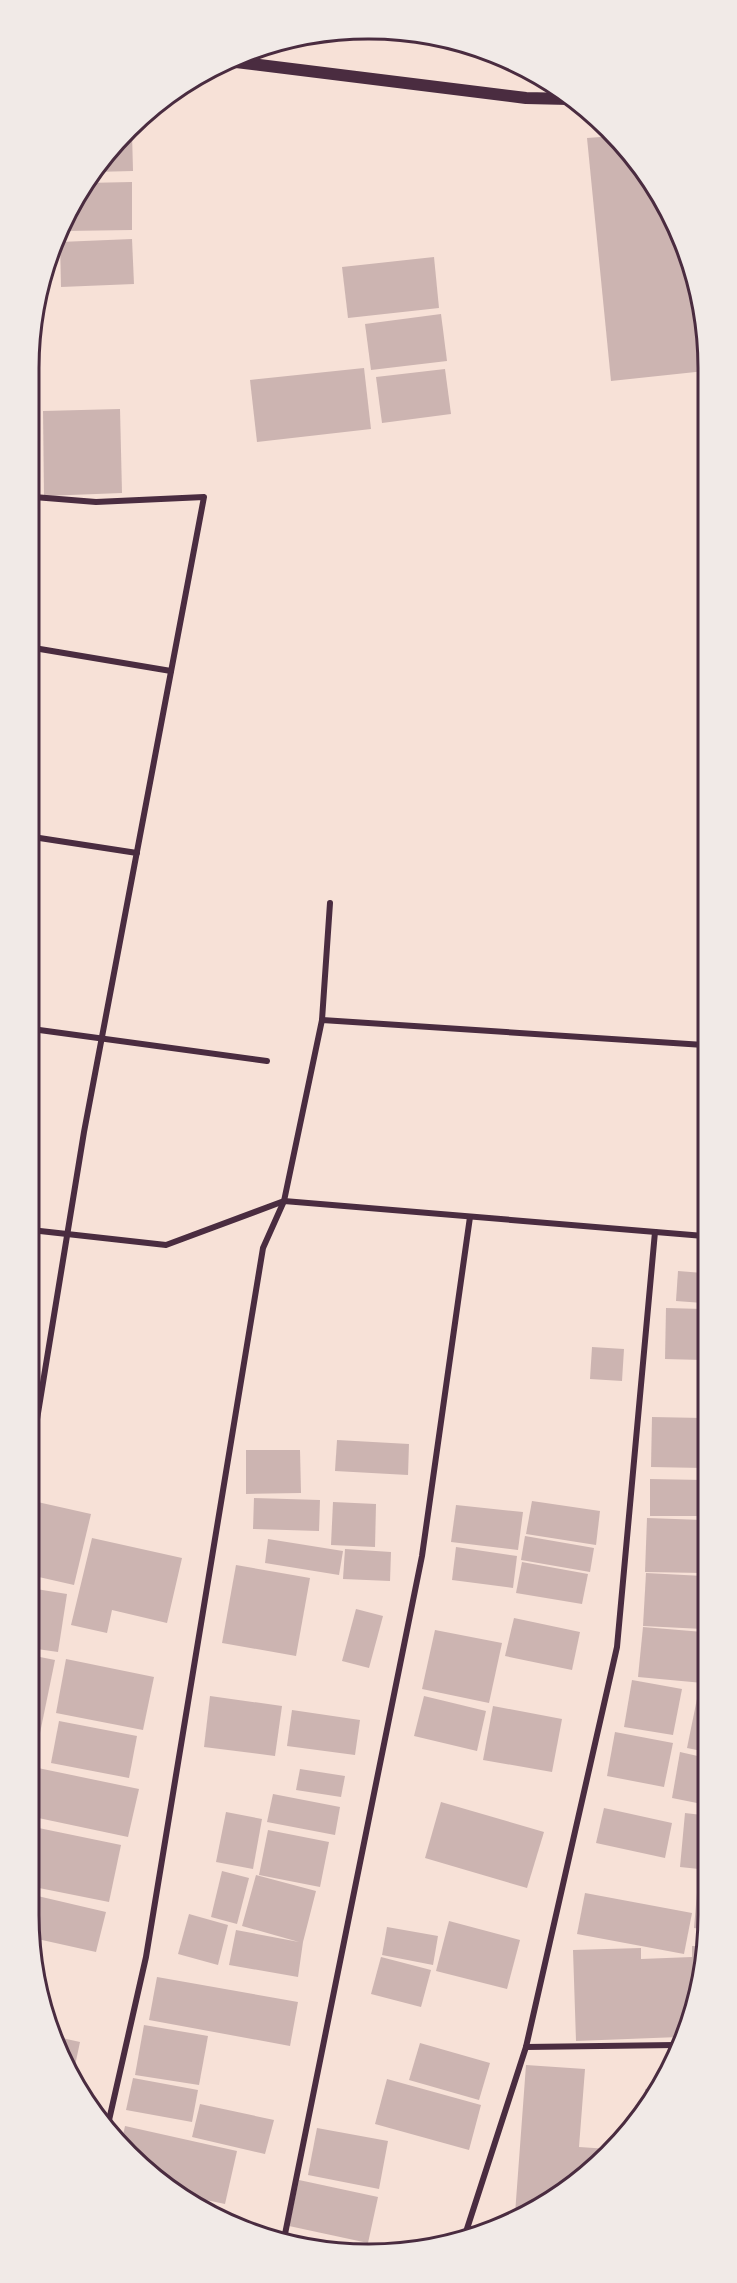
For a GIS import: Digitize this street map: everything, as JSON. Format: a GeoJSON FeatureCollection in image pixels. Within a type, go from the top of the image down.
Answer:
{"type":"FeatureCollection","features":[{"type":"Feature","properties":{"kind":"main road"},"geometry":{"type":"LineString","coordinates":[[244,63],[526,98],[557,99]]}},
{"type":"Feature","properties":{"kind":"street"},"geometry":{"type":"LineString","coordinates":[[39,497],[96,501],[204,497],[101,1039],[39,1407]]}},
{"type":"Feature","properties":{"kind":"street"},"geometry":{"type":"LineString","coordinates":[[39,649],[171,671]]}},
{"type":"Feature","properties":{"kind":"street"},"geometry":{"type":"LineString","coordinates":[[39,838],[137,853]]}},
{"type":"Feature","properties":{"kind":"street"},"geometry":{"type":"LineString","coordinates":[[109,2118],[146,1957],[263,1248],[284,1201],[322,1020],[330,903]]}},
{"type":"Feature","properties":{"kind":"street"},"geometry":{"type":"LineString","coordinates":[[322,1020],[698,1045]]}},
{"type":"Feature","properties":{"kind":"street"},"geometry":{"type":"LineString","coordinates":[[39,1030],[267,1061]]}},
{"type":"Feature","properties":{"kind":"street"},"geometry":{"type":"LineString","coordinates":[[39,1231],[166,1245],[284,1201],[698,1236]]}},
{"type":"Feature","properties":{"kind":"street"},"geometry":{"type":"LineString","coordinates":[[285,2234],[423,1556],[470,1217]]}},
{"type":"Feature","properties":{"kind":"street"},"geometry":{"type":"LineString","coordinates":[[468,2229],[526,2047],[617,1647],[655,1232]]}},
{"type":"Feature","properties":{"kind":"street"},"geometry":{"type":"LineString","coordinates":[[526,2047],[671,2045]]}},
{"type":"Feature","properties":{"kind":"building"},"geometry":{"type":"Polygon","coordinates":[[[602,137],[616,151],[642,185],[664,223],[681,263],[692,304],[698,372],[611,381],[587,138],[602,137]]]}},
{"type":"Feature","properties":{"kind":"building"},"geometry":{"type":"Polygon","coordinates":[[[132,140],[133,171],[104,172],[132,140]]]}},
{"type":"Feature","properties":{"kind":"building"},"geometry":{"type":"Polygon","coordinates":[[[132,182],[132,230],[69,231],[97,183],[132,182]]]}},
{"type":"Feature","properties":{"kind":"building"},"geometry":{"type":"Polygon","coordinates":[[[132,239],[134,284],[61,287],[60,252],[64,242],[132,239]]]}},
{"type":"Feature","properties":{"kind":"building"},"geometry":{"type":"Polygon","coordinates":[[[434,257],[439,308],[348,318],[342,267],[434,257]]]}},
{"type":"Feature","properties":{"kind":"building"},"geometry":{"type":"Polygon","coordinates":[[[441,314],[447,361],[371,370],[365,324],[441,314]]]}},
{"type":"Feature","properties":{"kind":"building"},"geometry":{"type":"Polygon","coordinates":[[[364,368],[371,429],[257,442],[250,380],[364,368]]]}},
{"type":"Feature","properties":{"kind":"building"},"geometry":{"type":"Polygon","coordinates":[[[445,369],[451,414],[382,423],[376,377],[445,369]]]}},
{"type":"Feature","properties":{"kind":"building"},"geometry":{"type":"Polygon","coordinates":[[[120,409],[122,493],[44,496],[43,411],[120,409]]]}},
{"type":"Feature","properties":{"kind":"building"},"geometry":{"type":"Polygon","coordinates":[[[678,1271],[698,1273],[698,1303],[676,1301],[678,1271]]]}},
{"type":"Feature","properties":{"kind":"building"},"geometry":{"type":"Polygon","coordinates":[[[666,1308],[698,1309],[698,1360],[665,1359],[666,1308]]]}},
{"type":"Feature","properties":{"kind":"building"},"geometry":{"type":"Polygon","coordinates":[[[592,1347],[624,1349],[622,1381],[590,1379],[592,1347]]]}},
{"type":"Feature","properties":{"kind":"building"},"geometry":{"type":"Polygon","coordinates":[[[652,1417],[698,1418],[698,1468],[651,1467],[652,1417]]]}},
{"type":"Feature","properties":{"kind":"building"},"geometry":{"type":"Polygon","coordinates":[[[337,1440],[409,1444],[408,1475],[335,1471],[337,1440]]]}},
{"type":"Feature","properties":{"kind":"building"},"geometry":{"type":"Polygon","coordinates":[[[246,1450],[300,1450],[301,1493],[246,1494],[246,1450]]]}},
{"type":"Feature","properties":{"kind":"building"},"geometry":{"type":"Polygon","coordinates":[[[650,1479],[698,1480],[698,1516],[650,1516],[650,1479]]]}},
{"type":"Feature","properties":{"kind":"building"},"geometry":{"type":"Polygon","coordinates":[[[254,1498],[320,1500],[319,1531],[253,1529],[254,1498]]]}},
{"type":"Feature","properties":{"kind":"building"},"geometry":{"type":"Polygon","coordinates":[[[532,1501],[600,1511],[596,1545],[526,1534],[532,1501]]]}},
{"type":"Feature","properties":{"kind":"building"},"geometry":{"type":"Polygon","coordinates":[[[39,1502],[91,1514],[74,1585],[39,1577],[39,1502]]]}},
{"type":"Feature","properties":{"kind":"building"},"geometry":{"type":"Polygon","coordinates":[[[333,1502],[376,1504],[375,1547],[331,1545],[333,1502]]]}},
{"type":"Feature","properties":{"kind":"building"},"geometry":{"type":"Polygon","coordinates":[[[456,1505],[523,1512],[518,1550],[451,1542],[456,1505]]]}},
{"type":"Feature","properties":{"kind":"building"},"geometry":{"type":"Polygon","coordinates":[[[647,1518],[698,1520],[698,1573],[645,1572],[647,1518]]]}},
{"type":"Feature","properties":{"kind":"building"},"geometry":{"type":"Polygon","coordinates":[[[525,1536],[594,1548],[590,1572],[521,1560],[525,1536]]]}},
{"type":"Feature","properties":{"kind":"building"},"geometry":{"type":"Polygon","coordinates":[[[92,1538],[182,1558],[167,1623],[112,1610],[107,1633],[71,1625],[92,1538]]]}},
{"type":"Feature","properties":{"kind":"building"},"geometry":{"type":"Polygon","coordinates":[[[268,1539],[343,1551],[339,1575],[265,1563],[268,1539]]]}},
{"type":"Feature","properties":{"kind":"building"},"geometry":{"type":"Polygon","coordinates":[[[456,1547],[517,1556],[513,1588],[452,1580],[456,1547]]]}},
{"type":"Feature","properties":{"kind":"building"},"geometry":{"type":"Polygon","coordinates":[[[345,1549],[391,1552],[390,1581],[343,1579],[345,1549]]]}},
{"type":"Feature","properties":{"kind":"building"},"geometry":{"type":"Polygon","coordinates":[[[522,1562],[588,1574],[582,1604],[516,1593],[522,1562]]]}},
{"type":"Feature","properties":{"kind":"building"},"geometry":{"type":"Polygon","coordinates":[[[236,1565],[310,1578],[296,1656],[222,1643],[236,1565]]]}},
{"type":"Feature","properties":{"kind":"building"},"geometry":{"type":"Polygon","coordinates":[[[646,1573],[698,1576],[698,1629],[643,1626],[646,1573]]]}},
{"type":"Feature","properties":{"kind":"building"},"geometry":{"type":"Polygon","coordinates":[[[39,1589],[67,1594],[58,1652],[39,1649],[39,1589]]]}},
{"type":"Feature","properties":{"kind":"building"},"geometry":{"type":"Polygon","coordinates":[[[356,1609],[383,1616],[369,1668],[342,1661],[356,1609]]]}},
{"type":"Feature","properties":{"kind":"building"},"geometry":{"type":"Polygon","coordinates":[[[514,1618],[580,1632],[572,1670],[505,1656],[514,1618]]]}},
{"type":"Feature","properties":{"kind":"building"},"geometry":{"type":"Polygon","coordinates":[[[643,1627],[698,1632],[698,1683],[638,1677],[643,1627]]]}},
{"type":"Feature","properties":{"kind":"building"},"geometry":{"type":"Polygon","coordinates":[[[435,1630],[502,1643],[489,1703],[422,1689],[435,1630]]]}},
{"type":"Feature","properties":{"kind":"building"},"geometry":{"type":"Polygon","coordinates":[[[39,1657],[55,1660],[39,1733],[39,1657]]]}},
{"type":"Feature","properties":{"kind":"building"},"geometry":{"type":"Polygon","coordinates":[[[66,1659],[154,1677],[143,1730],[56,1713],[66,1659]]]}},
{"type":"Feature","properties":{"kind":"building"},"geometry":{"type":"Polygon","coordinates":[[[632,1680],[682,1689],[673,1735],[624,1727],[632,1680]]]}},
{"type":"Feature","properties":{"kind":"building"},"geometry":{"type":"Polygon","coordinates":[[[698,1694],[698,1750],[687,1748],[698,1694]]]}},
{"type":"Feature","properties":{"kind":"building"},"geometry":{"type":"Polygon","coordinates":[[[210,1696],[282,1706],[275,1756],[204,1747],[210,1696]]]}},
{"type":"Feature","properties":{"kind":"building"},"geometry":{"type":"Polygon","coordinates":[[[424,1696],[486,1711],[477,1751],[414,1736],[424,1696]]]}},
{"type":"Feature","properties":{"kind":"building"},"geometry":{"type":"Polygon","coordinates":[[[493,1706],[562,1719],[552,1772],[483,1760],[493,1706]]]}},
{"type":"Feature","properties":{"kind":"building"},"geometry":{"type":"Polygon","coordinates":[[[292,1710],[360,1720],[355,1755],[287,1746],[292,1710]]]}},
{"type":"Feature","properties":{"kind":"building"},"geometry":{"type":"Polygon","coordinates":[[[59,1721],[137,1736],[129,1778],[51,1763],[59,1721]]]}},
{"type":"Feature","properties":{"kind":"building"},"geometry":{"type":"Polygon","coordinates":[[[615,1732],[673,1743],[664,1787],[607,1776],[615,1732]]]}},
{"type":"Feature","properties":{"kind":"building"},"geometry":{"type":"Polygon","coordinates":[[[680,1752],[698,1756],[698,1803],[672,1798],[680,1752]]]}},
{"type":"Feature","properties":{"kind":"building"},"geometry":{"type":"Polygon","coordinates":[[[39,1768],[139,1789],[128,1837],[39,1818],[39,1768]]]}},
{"type":"Feature","properties":{"kind":"building"},"geometry":{"type":"Polygon","coordinates":[[[300,1769],[345,1776],[341,1797],[296,1790],[300,1769]]]}},
{"type":"Feature","properties":{"kind":"building"},"geometry":{"type":"Polygon","coordinates":[[[273,1794],[340,1807],[335,1835],[267,1822],[273,1794]]]}},
{"type":"Feature","properties":{"kind":"building"},"geometry":{"type":"Polygon","coordinates":[[[441,1802],[544,1832],[527,1888],[425,1858],[441,1802]]]}},
{"type":"Feature","properties":{"kind":"building"},"geometry":{"type":"Polygon","coordinates":[[[604,1808],[672,1823],[665,1858],[596,1843],[604,1808]]]}},
{"type":"Feature","properties":{"kind":"building"},"geometry":{"type":"Polygon","coordinates":[[[226,1812],[262,1819],[253,1869],[216,1862],[226,1812]]]}},
{"type":"Feature","properties":{"kind":"building"},"geometry":{"type":"Polygon","coordinates":[[[685,1813],[698,1815],[698,1869],[680,1867],[685,1813]]]}},
{"type":"Feature","properties":{"kind":"building"},"geometry":{"type":"Polygon","coordinates":[[[39,1828],[121,1845],[109,1902],[39,1888],[39,1828]]]}},
{"type":"Feature","properties":{"kind":"building"},"geometry":{"type":"Polygon","coordinates":[[[268,1830],[329,1842],[320,1887],[259,1875],[268,1830]]]}},
{"type":"Feature","properties":{"kind":"building"},"geometry":{"type":"Polygon","coordinates":[[[222,1871],[249,1878],[237,1924],[211,1917],[222,1871]]]}},
{"type":"Feature","properties":{"kind":"building"},"geometry":{"type":"Polygon","coordinates":[[[256,1875],[316,1891],[303,1942],[298,1977],[229,1965],[236,1930],[299,1942],[242,1926],[256,1875]]]}},
{"type":"Feature","properties":{"kind":"building"},"geometry":{"type":"Polygon","coordinates":[[[698,1881],[697,1928],[694,1928],[698,1881]]]}},
{"type":"Feature","properties":{"kind":"building"},"geometry":{"type":"Polygon","coordinates":[[[585,1893],[692,1913],[684,1954],[577,1934],[585,1893]]]}},
{"type":"Feature","properties":{"kind":"building"},"geometry":{"type":"Polygon","coordinates":[[[39,1896],[106,1912],[96,1952],[40,1940],[39,1896]]]}},
{"type":"Feature","properties":{"kind":"building"},"geometry":{"type":"Polygon","coordinates":[[[189,1914],[228,1925],[218,1965],[178,1954],[189,1914]]]}},
{"type":"Feature","properties":{"kind":"building"},"geometry":{"type":"Polygon","coordinates":[[[449,1921],[520,1940],[507,1989],[436,1971],[449,1921]]]}},
{"type":"Feature","properties":{"kind":"building"},"geometry":{"type":"Polygon","coordinates":[[[387,1927],[438,1936],[433,1965],[382,1955],[387,1927]]]}},
{"type":"Feature","properties":{"kind":"building"},"geometry":{"type":"Polygon","coordinates":[[[692,1946],[696,1946],[692,1979],[674,2037],[576,2041],[573,1950],[641,1948],[641,1959],[692,1957],[692,1946]]]}},
{"type":"Feature","properties":{"kind":"building"},"geometry":{"type":"Polygon","coordinates":[[[381,1957],[431,1970],[421,2007],[371,1994],[381,1957]]]}},
{"type":"Feature","properties":{"kind":"building"},"geometry":{"type":"Polygon","coordinates":[[[157,1977],[298,2002],[290,2046],[149,2020],[157,1977]]]}},
{"type":"Feature","properties":{"kind":"building"},"geometry":{"type":"Polygon","coordinates":[[[144,2025],[208,2036],[199,2085],[135,2075],[144,2025]]]}},
{"type":"Feature","properties":{"kind":"building"},"geometry":{"type":"Polygon","coordinates":[[[63,2038],[80,2042],[75,2064],[63,2038]]]}},
{"type":"Feature","properties":{"kind":"building"},"geometry":{"type":"Polygon","coordinates":[[[420,2043],[490,2063],[479,2100],[409,2080],[420,2043]]]}},
{"type":"Feature","properties":{"kind":"building"},"geometry":{"type":"Polygon","coordinates":[[[526,2065],[585,2069],[579,2147],[600,2148],[569,2176],[515,2209],[526,2065]]]}},
{"type":"Feature","properties":{"kind":"building"},"geometry":{"type":"Polygon","coordinates":[[[133,2078],[198,2090],[192,2122],[126,2110],[133,2078]]]}},
{"type":"Feature","properties":{"kind":"building"},"geometry":{"type":"Polygon","coordinates":[[[387,2079],[481,2105],[469,2150],[375,2124],[387,2079]]]}},
{"type":"Feature","properties":{"kind":"building"},"geometry":{"type":"Polygon","coordinates":[[[200,2104],[274,2120],[265,2154],[192,2137],[200,2104]]]}},
{"type":"Feature","properties":{"kind":"building"},"geometry":{"type":"Polygon","coordinates":[[[125,2126],[237,2151],[225,2204],[203,2199],[185,2188],[151,2162],[123,2134],[125,2126]]]}},
{"type":"Feature","properties":{"kind":"building"},"geometry":{"type":"Polygon","coordinates":[[[317,2128],[388,2141],[379,2189],[308,2175],[317,2128]]]}},
{"type":"Feature","properties":{"kind":"building"},"geometry":{"type":"Polygon","coordinates":[[[299,2180],[378,2197],[368,2243],[289,2226],[299,2180]]]}}]}
